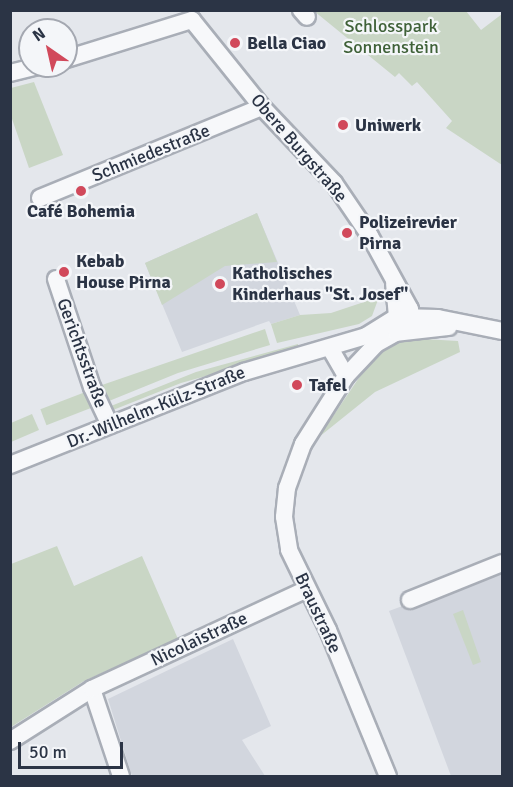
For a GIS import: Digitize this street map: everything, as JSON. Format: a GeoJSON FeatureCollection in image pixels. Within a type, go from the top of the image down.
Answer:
{"type":"FeatureCollection","features":[{"type":"Feature","properties":{"kind":"street","name":"Obere Burgstraße"},"geometry":{"type":"LineString","coordinates":[[78,55],[192,20],[262,107],[334,183],[370,236],[394,284],[404,320]]}},
{"type":"Feature","properties":{"kind":"street","name":"Schmiedestraße"},"geometry":{"type":"LineString","coordinates":[[40,198],[262,107]]}},
{"type":"Feature","properties":{"kind":"street","name":"Gerichtsstraße"},"geometry":{"type":"LineString","coordinates":[[56,279],[92,387],[110,425]]}},
{"type":"Feature","properties":{"kind":"street"},"geometry":{"type":"LineString","coordinates":[[371,340],[404,320],[502,331]]}},
{"type":"Feature","properties":{"kind":"street","name":"Dr.-Wilhelm-Külz-Straße"},"geometry":{"type":"LineString","coordinates":[[10,465],[244,372],[303,354],[371,340]]}},
{"type":"Feature","properties":{"kind":"street","name":"Braustraße"},"geometry":{"type":"LineString","coordinates":[[371,340],[303,444],[287,488],[284,517],[289,550],[388,777]]}},
{"type":"Feature","properties":{"kind":"street"},"geometry":{"type":"LineString","coordinates":[[330,348],[346,376]]}},
{"type":"Feature","properties":{"kind":"street"},"geometry":{"type":"LineString","coordinates":[[410,600],[502,563]]}},
{"type":"Feature","properties":{"kind":"street","name":"Nicolaistraße"},"geometry":{"type":"LineString","coordinates":[[10,741],[92,689],[307,589]]}},
{"type":"Feature","properties":{"kind":"street"},"geometry":{"type":"LineString","coordinates":[[92,689],[121,777]]}},
{"type":"Feature","properties":{"kind":"shaded area","name":"Katholisches Kinderhaus \"St. Josef\""},"geometry":{"type":"Polygon","coordinates":[[[257,213],[300,315],[271,324],[269,321],[182,352],[145,263],[257,213]]]}},
{"type":"Feature","properties":{"kind":"shaded area"},"geometry":{"type":"Polygon","coordinates":[[[502,569],[502,776],[451,776],[389,611],[502,569]]]}},
{"type":"Feature","properties":{"kind":"shaded area"},"geometry":{"type":"Polygon","coordinates":[[[233,639],[271,726],[242,740],[265,776],[132,776],[108,699],[233,639]]]}},
{"type":"Feature","properties":{"kind":"green space","name":"Schlosspark Sonnenstein"},"geometry":{"type":"Polygon","coordinates":[[[314,11],[466,11],[481,30],[502,14],[502,165],[446,128],[452,121],[417,82],[412,86],[399,73],[395,77],[314,11]]]}},
{"type":"Feature","properties":{"kind":"green space"},"geometry":{"type":"Polygon","coordinates":[[[34,82],[63,155],[29,168],[11,116],[11,88],[34,82]]]}},
{"type":"Feature","properties":{"kind":"green space"},"geometry":{"type":"Polygon","coordinates":[[[257,213],[277,262],[225,266],[162,305],[145,263],[257,213]]]}},
{"type":"Feature","properties":{"kind":"green space"},"geometry":{"type":"Polygon","coordinates":[[[379,297],[372,316],[359,324],[277,343],[271,324],[300,315],[331,313],[379,297]]]}},
{"type":"Feature","properties":{"kind":"green space"},"geometry":{"type":"Polygon","coordinates":[[[265,329],[270,345],[178,373],[109,401],[102,385],[265,329]]]}},
{"type":"Feature","properties":{"kind":"green space"},"geometry":{"type":"Polygon","coordinates":[[[406,338],[458,341],[460,352],[375,392],[319,437],[373,357],[385,345],[406,338]]]}},
{"type":"Feature","properties":{"kind":"green space"},"geometry":{"type":"Polygon","coordinates":[[[298,344],[299,350],[181,383],[113,410],[111,406],[196,372],[298,344]]]}},
{"type":"Feature","properties":{"kind":"green space"},"geometry":{"type":"Polygon","coordinates":[[[88,391],[94,407],[46,425],[40,409],[88,391]]]}},
{"type":"Feature","properties":{"kind":"green space"},"geometry":{"type":"Polygon","coordinates":[[[32,414],[39,430],[11,442],[11,423],[32,414]]]}},
{"type":"Feature","properties":{"kind":"green space"},"geometry":{"type":"Polygon","coordinates":[[[57,546],[74,586],[142,556],[178,639],[84,681],[11,727],[11,564],[57,546]]]}},
{"type":"Feature","properties":{"kind":"green space"},"geometry":{"type":"Polygon","coordinates":[[[463,610],[481,662],[473,665],[453,614],[463,610]]]}},
{"type":"Feature","properties":{"kind":"place","name":"Bella Ciao"},"geometry":{"type":"Point","coordinates":[235,43]}},
{"type":"Feature","properties":{"kind":"place","name":"Uniwerk"},"geometry":{"type":"Point","coordinates":[343,125]}},
{"type":"Feature","properties":{"kind":"place","name":"Café Bohemia"},"geometry":{"type":"Point","coordinates":[81,191]}},
{"type":"Feature","properties":{"kind":"place","name":"Polizeirevier Pirna"},"geometry":{"type":"Point","coordinates":[347,233]}},
{"type":"Feature","properties":{"kind":"place","name":"Kebab House Pirna"},"geometry":{"type":"Point","coordinates":[64,272]}},
{"type":"Feature","properties":{"kind":"place","name":"Katholisches Kinderhaus \"St. Josef\""},"geometry":{"type":"Point","coordinates":[220,284]}},
{"type":"Feature","properties":{"kind":"place","name":"Tafel"},"geometry":{"type":"Point","coordinates":[297,385]}}]}
